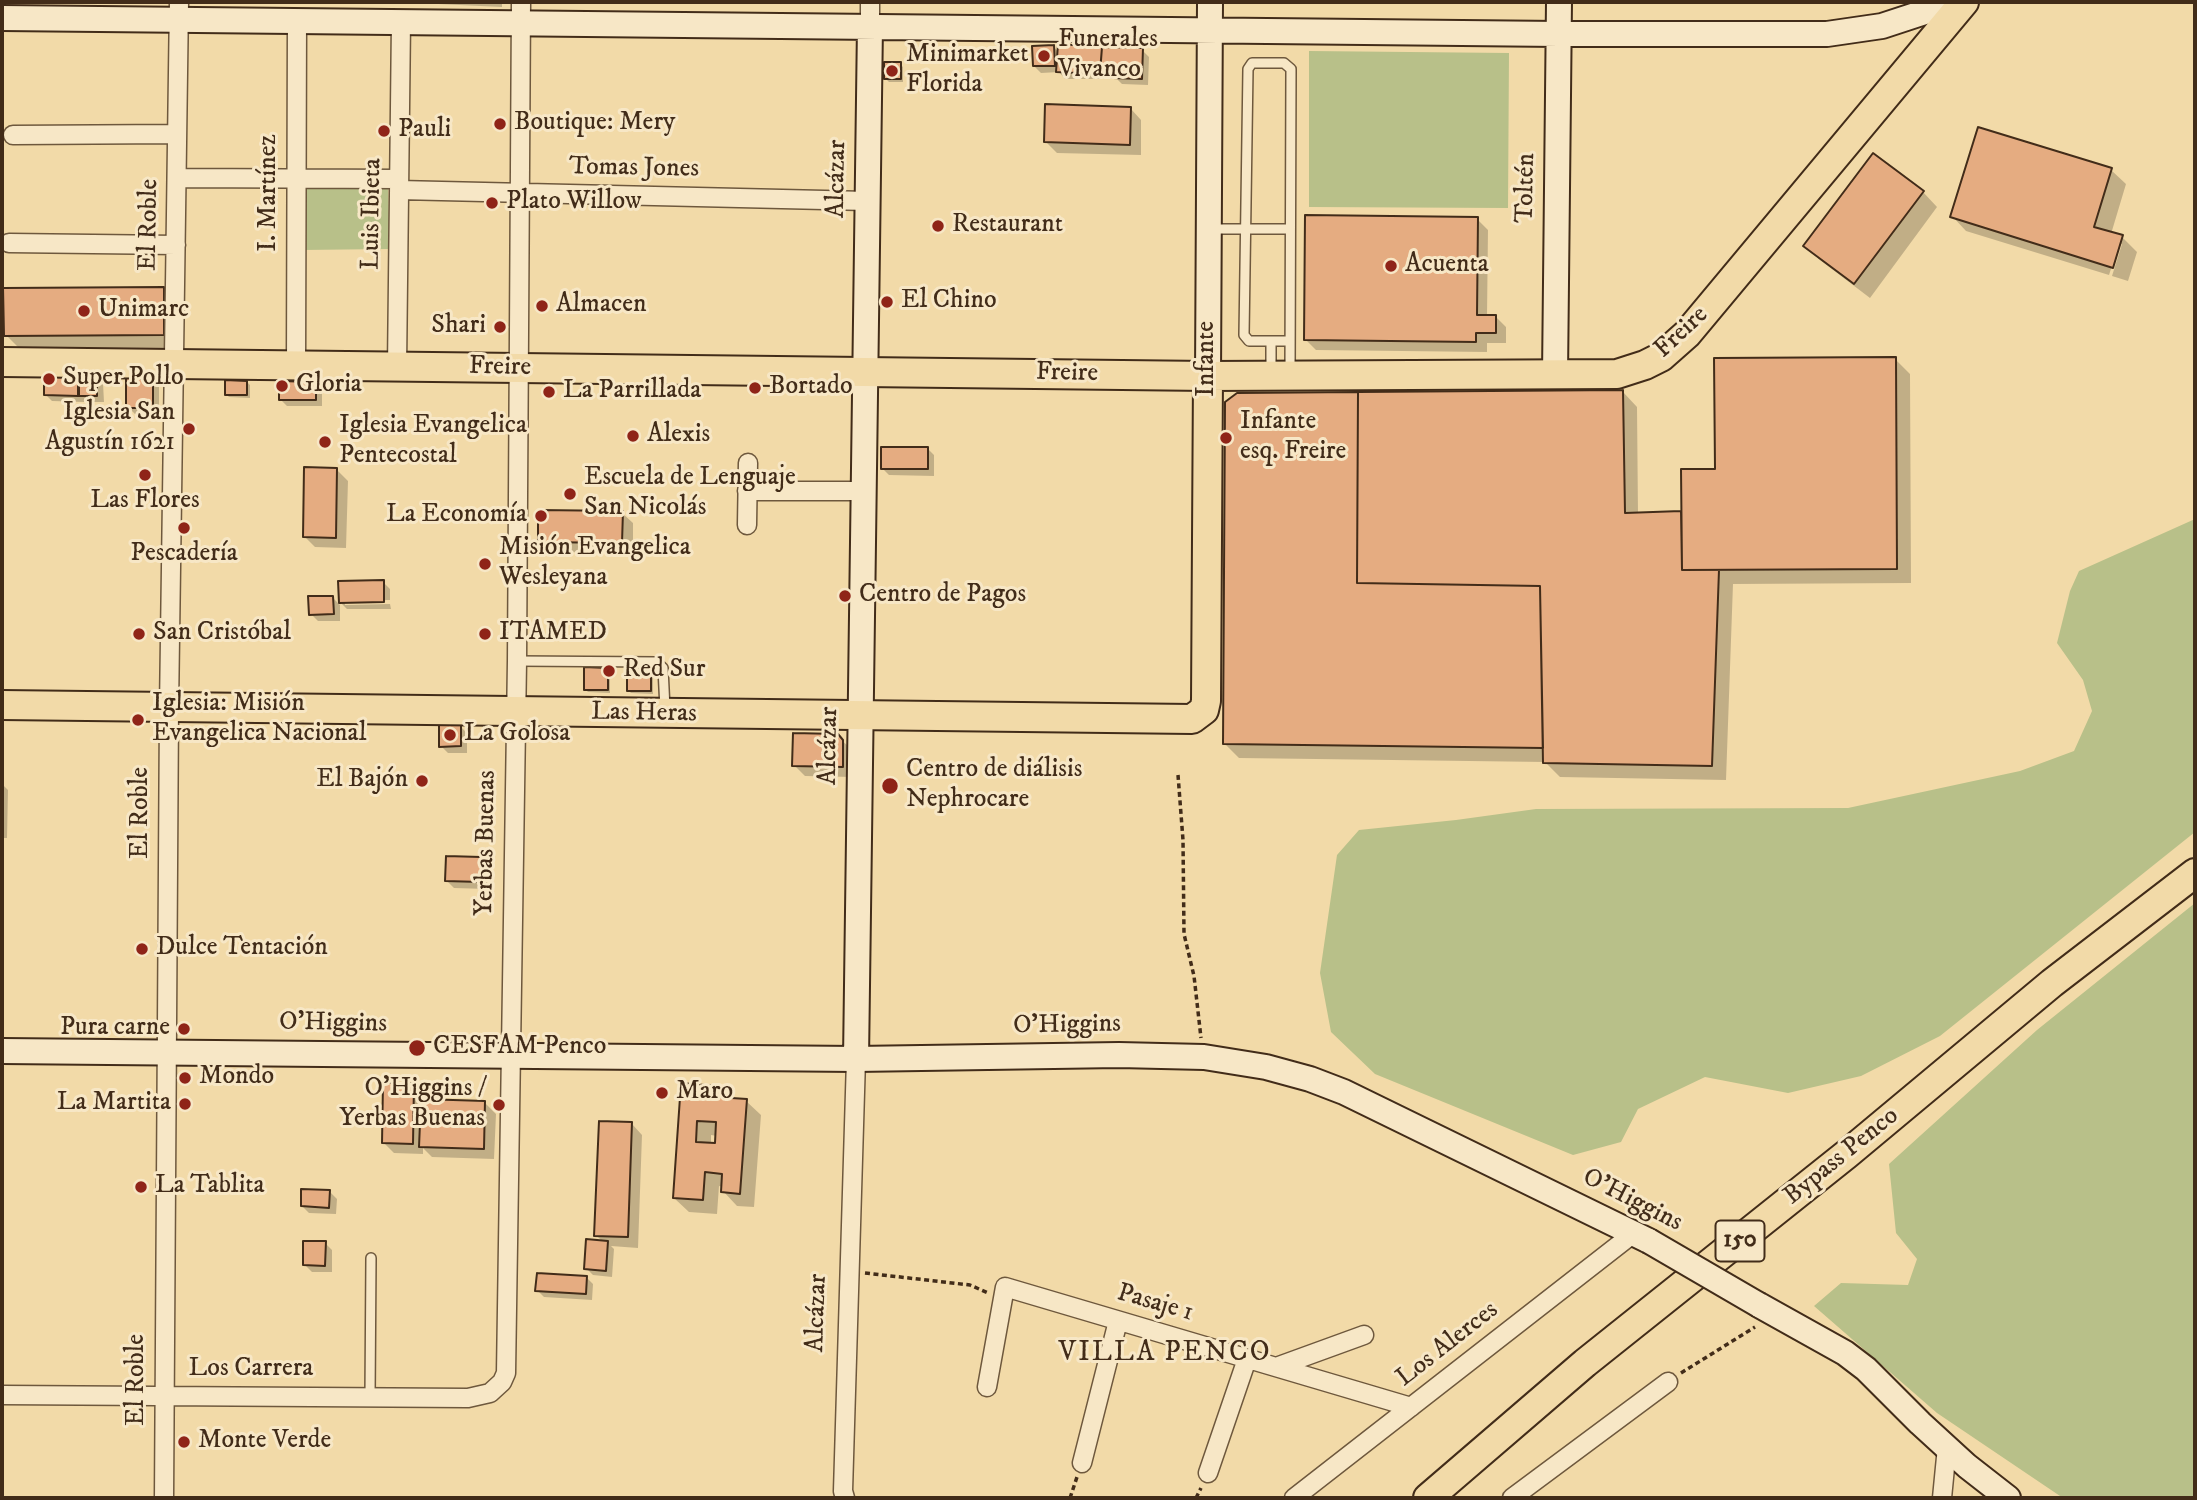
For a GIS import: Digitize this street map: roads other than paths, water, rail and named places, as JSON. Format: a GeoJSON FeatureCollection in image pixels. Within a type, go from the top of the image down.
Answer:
{"type":"FeatureCollection","features":[{"type":"Feature","properties":{"kind":"main road","name":"Freire"},"geometry":{"type":"LineString","coordinates":[[2,362],[1208,376],[1617,374],[1645,365],[1675,346],[1702,318],[1964,2]]}},
{"type":"Feature","properties":{"kind":"main road","name":"Infante"},"geometry":{"type":"LineString","coordinates":[[1201,714],[1206,701],[1208,376]]}},
{"type":"Feature","properties":{"kind":"main road","name":"Las Heras"},"geometry":{"type":"LineString","coordinates":[[2,705],[1186,720],[1201,714]]}},
{"type":"Feature","properties":{"kind":"main road","name":"Bypass Penco"},"geometry":{"type":"LineString","coordinates":[[1428,1498],[1544,1397],[1836,1163],[2082,959],[2195,873]]}},
{"type":"Feature","properties":{"kind":"street","name":"Infante"},"geometry":{"type":"LineString","coordinates":[[1208,376],[1210,2]]}},
{"type":"Feature","properties":{"kind":"street","name":"Toltén"},"geometry":{"type":"LineString","coordinates":[[1555,375],[1559,2]]}},
{"type":"Feature","properties":{"kind":"street"},"geometry":{"type":"LineString","coordinates":[[2,18],[179,10],[297,20],[401,21],[521,12],[870,14],[1210,29],[1559,34],[1827,34],[1882,26],[1941,4]]}},
{"type":"Feature","properties":{"kind":"street","name":"El Roble"},"geometry":{"type":"LineString","coordinates":[[164,1498],[169,708],[179,10]]}},
{"type":"Feature","properties":{"kind":"street","name":"Yerbas Buenas"},"geometry":{"type":"LineString","coordinates":[[497,1388],[506,1373],[507,1364],[517,661],[521,12]]}},
{"type":"Feature","properties":{"kind":"street","name":"Alcázar"},"geometry":{"type":"LineString","coordinates":[[844,1495],[856,1059],[870,14]]}},
{"type":"Feature","properties":{"kind":"street","name":"I. Martínez"},"geometry":{"type":"LineString","coordinates":[[296,366],[297,20]]}},
{"type":"Feature","properties":{"kind":"street","name":"Luis Ibieta"},"geometry":{"type":"LineString","coordinates":[[397,367],[401,21]]}},
{"type":"Feature","properties":{"kind":"street"},"geometry":{"type":"LineString","coordinates":[[13,135],[177,134]]}},
{"type":"Feature","properties":{"kind":"street","name":"Tomas Jones"},"geometry":{"type":"LineString","coordinates":[[177,178],[297,179],[520,193],[867,201]]}},
{"type":"Feature","properties":{"kind":"street"},"geometry":{"type":"LineString","coordinates":[[9,243],[176,245]]}},
{"type":"Feature","properties":{"kind":"street"},"geometry":{"type":"LineString","coordinates":[[747,525],[748,463]]}},
{"type":"Feature","properties":{"kind":"street"},"geometry":{"type":"LineString","coordinates":[[747,491],[863,491]]}},
{"type":"Feature","properties":{"kind":"street","name":"O'Higgins"},"geometry":{"type":"LineString","coordinates":[[2,1051],[856,1059],[1119,1055],[1203,1058],[1266,1067],[1344,1092],[1641,1237],[1845,1353],[1866,1369],[1947,1447],[2008,1498]]}},
{"type":"Feature","properties":{"kind":"street","name":"Los Alerces"},"geometry":{"type":"LineString","coordinates":[[1294,1498],[1411,1407],[1641,1237]]}},
{"type":"Feature","properties":{"kind":"street","name":"Pasaje 1"},"geometry":{"type":"LineString","coordinates":[[987,1387],[1005,1287],[1411,1407]]}},
{"type":"Feature","properties":{"kind":"street"},"geometry":{"type":"LineString","coordinates":[[1082,1463],[1118,1321]]}},
{"type":"Feature","properties":{"kind":"street"},"geometry":{"type":"LineString","coordinates":[[1276,1367],[1364,1335]]}},
{"type":"Feature","properties":{"kind":"street"},"geometry":{"type":"LineString","coordinates":[[1208,1473],[1247,1359]]}},
{"type":"Feature","properties":{"kind":"street"},"geometry":{"type":"LineString","coordinates":[[1513,1498],[1668,1382]]}},
{"type":"Feature","properties":{"kind":"street","name":"Los Carrera"},"geometry":{"type":"LineString","coordinates":[[2,1395],[468,1398],[483,1396],[497,1388]]}},
{"type":"Feature","properties":{"kind":"street"},"geometry":{"type":"LineString","coordinates":[[1942,1498],[1947,1447]]}},
{"type":"Feature","properties":{"kind":"lane"},"geometry":{"type":"LineString","coordinates":[[1281,376],[1289,341],[1291,69],[1284,63],[1252,63],[1248,69],[1244,335],[1249,341],[1289,341]]}},
{"type":"Feature","properties":{"kind":"lane"},"geometry":{"type":"LineString","coordinates":[[1209,229],[1290,229]]}},
{"type":"Feature","properties":{"kind":"lane"},"geometry":{"type":"LineString","coordinates":[[1271,341],[1281,376]]}},
{"type":"Feature","properties":{"kind":"lane"},"geometry":{"type":"LineString","coordinates":[[517,661],[657,662],[663,668],[665,715]]}},
{"type":"Feature","properties":{"kind":"lane"},"geometry":{"type":"LineString","coordinates":[[370,1397],[371,1258]]}},
{"type":"Feature","properties":{"kind":"place","name":"Funerales Vivanco"},"geometry":{"type":"Point","coordinates":[1044,56]}},
{"type":"Feature","properties":{"kind":"place","name":"Minimarket Florida"},"geometry":{"type":"Point","coordinates":[892,71]}},
{"type":"Feature","properties":{"kind":"place","name":"Boutique: Mery"},"geometry":{"type":"Point","coordinates":[500,124]}},
{"type":"Feature","properties":{"kind":"place","name":"Pauli"},"geometry":{"type":"Point","coordinates":[384,131]}},
{"type":"Feature","properties":{"kind":"place","name":"Plato Willow"},"geometry":{"type":"Point","coordinates":[492,203]}},
{"type":"Feature","properties":{"kind":"place","name":"Restaurant"},"geometry":{"type":"Point","coordinates":[938,226]}},
{"type":"Feature","properties":{"kind":"place","name":"Acuenta"},"geometry":{"type":"Point","coordinates":[1391,266]}},
{"type":"Feature","properties":{"kind":"place","name":"El Chino"},"geometry":{"type":"Point","coordinates":[887,302]}},
{"type":"Feature","properties":{"kind":"place","name":"Almacen"},"geometry":{"type":"Point","coordinates":[542,306]}},
{"type":"Feature","properties":{"kind":"place","name":"Unimarc"},"geometry":{"type":"Point","coordinates":[84,311]}},
{"type":"Feature","properties":{"kind":"place","name":"Shari"},"geometry":{"type":"Point","coordinates":[500,327]}},
{"type":"Feature","properties":{"kind":"place","name":"Super Pollo"},"geometry":{"type":"Point","coordinates":[49,379]}},
{"type":"Feature","properties":{"kind":"place","name":"Gloria"},"geometry":{"type":"Point","coordinates":[282,386]}},
{"type":"Feature","properties":{"kind":"place","name":"Bortado"},"geometry":{"type":"Point","coordinates":[755,388]}},
{"type":"Feature","properties":{"kind":"place","name":"La Parrillada"},"geometry":{"type":"Point","coordinates":[549,392]}},
{"type":"Feature","properties":{"kind":"place","name":"Iglesia San Agustín 1621"},"geometry":{"type":"Point","coordinates":[189,429]}},
{"type":"Feature","properties":{"kind":"place","name":"Alexis"},"geometry":{"type":"Point","coordinates":[633,436]}},
{"type":"Feature","properties":{"kind":"place","name":"Infante esq. Freire"},"geometry":{"type":"Point","coordinates":[1226,438]}},
{"type":"Feature","properties":{"kind":"place","name":"Iglesia Evangelica Pentecostal"},"geometry":{"type":"Point","coordinates":[325,442]}},
{"type":"Feature","properties":{"kind":"place","name":"Las Flores"},"geometry":{"type":"Point","coordinates":[145,475]}},
{"type":"Feature","properties":{"kind":"place","name":"Escuela de Lenguaje San Nicolás"},"geometry":{"type":"Point","coordinates":[570,494]}},
{"type":"Feature","properties":{"kind":"place","name":"La Economía"},"geometry":{"type":"Point","coordinates":[541,516]}},
{"type":"Feature","properties":{"kind":"place","name":"Pescadería"},"geometry":{"type":"Point","coordinates":[184,528]}},
{"type":"Feature","properties":{"kind":"place","name":"Misión Evangelica Wesleyana"},"geometry":{"type":"Point","coordinates":[485,564]}},
{"type":"Feature","properties":{"kind":"place","name":"Centro de Pagos"},"geometry":{"type":"Point","coordinates":[845,596]}},
{"type":"Feature","properties":{"kind":"place","name":"San Cristóbal"},"geometry":{"type":"Point","coordinates":[139,634]}},
{"type":"Feature","properties":{"kind":"place","name":"ITAMED"},"geometry":{"type":"Point","coordinates":[485,634]}},
{"type":"Feature","properties":{"kind":"place","name":"Red Sur"},"geometry":{"type":"Point","coordinates":[609,671]}},
{"type":"Feature","properties":{"kind":"place","name":"Iglesia: Misión Evangelica Nacional"},"geometry":{"type":"Point","coordinates":[138,720]}},
{"type":"Feature","properties":{"kind":"place","name":"La Golosa"},"geometry":{"type":"Point","coordinates":[450,735]}},
{"type":"Feature","properties":{"kind":"place","name":"El Bajón"},"geometry":{"type":"Point","coordinates":[422,781]}},
{"type":"Feature","properties":{"kind":"place","name":"Centro de diálisis Nephrocare"},"geometry":{"type":"Point","coordinates":[890,786]}},
{"type":"Feature","properties":{"kind":"place","name":"Dulce Tentación"},"geometry":{"type":"Point","coordinates":[142,949]}},
{"type":"Feature","properties":{"kind":"place","name":"Pura carne"},"geometry":{"type":"Point","coordinates":[184,1029]}},
{"type":"Feature","properties":{"kind":"place","name":"CESFAM Penco"},"geometry":{"type":"Point","coordinates":[417,1048]}},
{"type":"Feature","properties":{"kind":"place","name":"Mondo"},"geometry":{"type":"Point","coordinates":[185,1078]}},
{"type":"Feature","properties":{"kind":"place","name":"Maro"},"geometry":{"type":"Point","coordinates":[662,1093]}},
{"type":"Feature","properties":{"kind":"place","name":"La Martita"},"geometry":{"type":"Point","coordinates":[185,1104]}},
{"type":"Feature","properties":{"kind":"place","name":"O'Higgins / Yerbas Buenas"},"geometry":{"type":"Point","coordinates":[499,1105]}},
{"type":"Feature","properties":{"kind":"place","name":"La Tablita"},"geometry":{"type":"Point","coordinates":[141,1187]}},
{"type":"Feature","properties":{"kind":"place","name":"Monte Verde"},"geometry":{"type":"Point","coordinates":[184,1442]}},
{"type":"Feature","properties":{"kind":"district","name":"VILLA PENCO"},"geometry":{"type":"Point","coordinates":[1165,1354]}}]}
